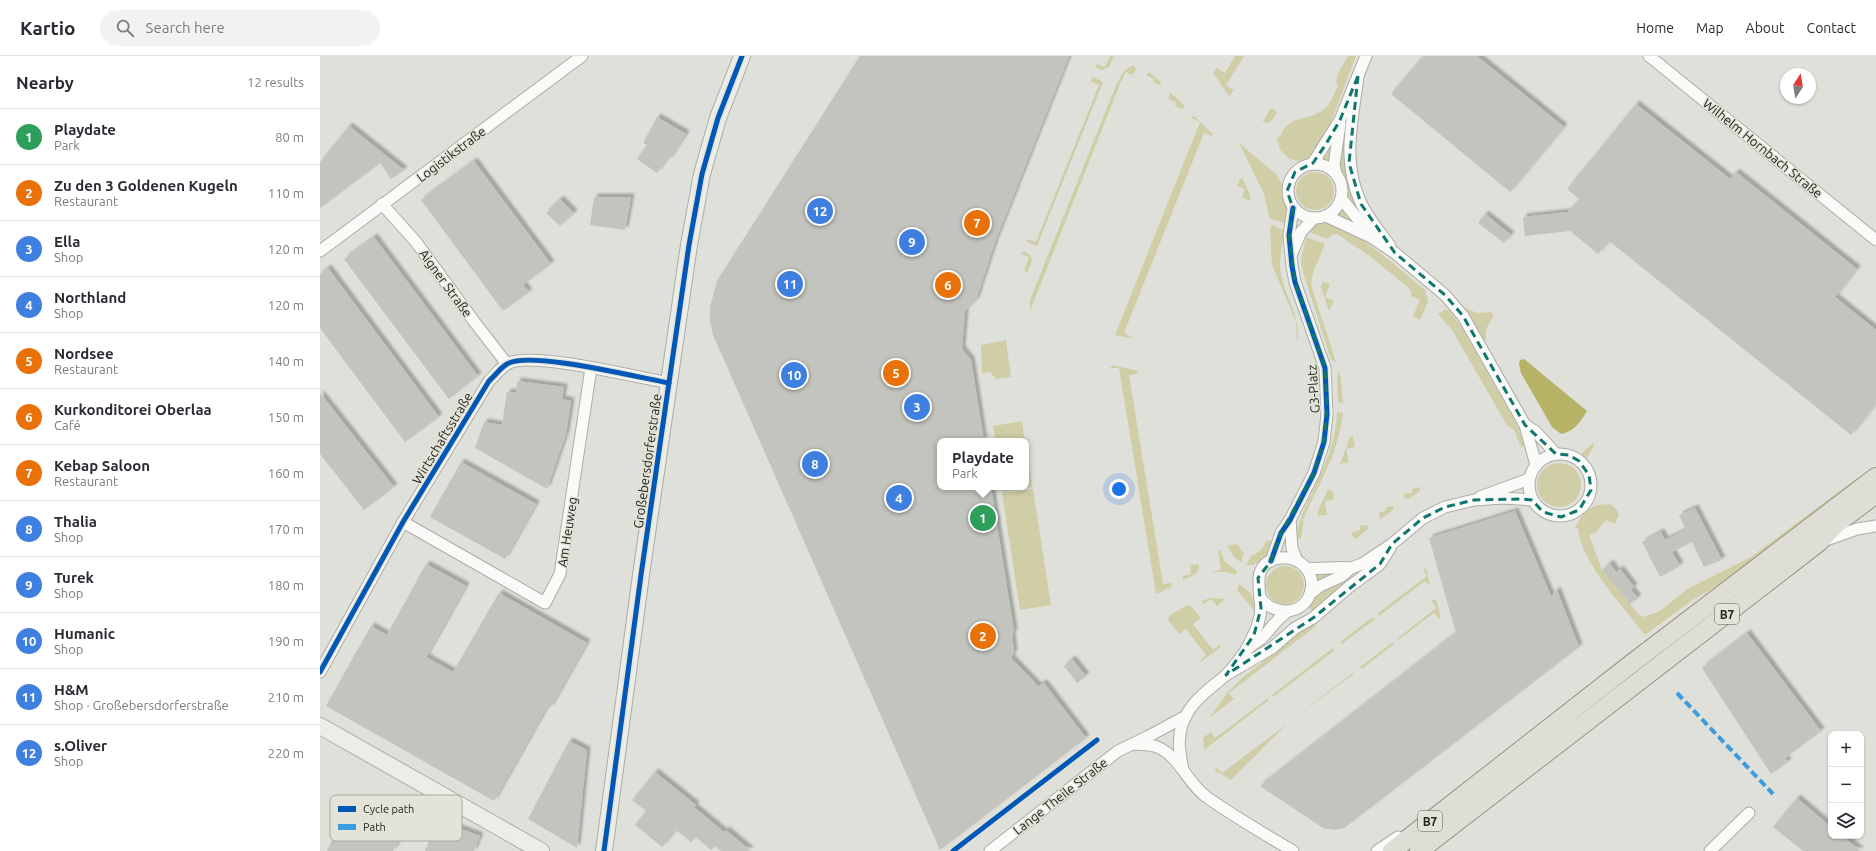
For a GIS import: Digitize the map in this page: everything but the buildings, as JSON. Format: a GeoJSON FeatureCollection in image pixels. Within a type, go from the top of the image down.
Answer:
{"type":"FeatureCollection","features":[{"type":"Feature","properties":{"kind":"main road","name":"B7"},"geometry":{"type":"LineString","coordinates":[[1392,851],[1631,664],[1876,477]]}},
{"type":"Feature","properties":{"kind":"main road","name":"B7"},"geometry":{"type":"LineString","coordinates":[[1419,851],[1818,543],[1836,524],[1876,494]]}},
{"type":"Feature","properties":{"kind":"street","name":"Logistikstraße"},"geometry":{"type":"LineString","coordinates":[[320,251],[582,56]]}},
{"type":"Feature","properties":{"kind":"street","name":"Großebersdorferstraße"},"geometry":{"type":"LineString","coordinates":[[604,851],[669,383],[702,174],[718,118],[742,56]]}},
{"type":"Feature","properties":{"kind":"street"},"geometry":{"type":"LineString","coordinates":[[1313,163],[1340,120],[1366,56]]}},
{"type":"Feature","properties":{"kind":"street","name":"Wilhelm Hornbach Straße"},"geometry":{"type":"LineString","coordinates":[[1649,56],[1876,240]]}},
{"type":"Feature","properties":{"kind":"street"},"geometry":{"type":"LineString","coordinates":[[1358,76],[1349,140],[1349,163],[1353,184],[1361,204],[1395,253]]}},
{"type":"Feature","properties":{"kind":"street"},"geometry":{"type":"LineString","coordinates":[[1336,173],[1325,166],[1313,163],[1301,167],[1291,177],[1287,191],[1288,199],[1293,208],[1300,214],[1314,218],[1326,216],[1338,206],[1341,198],[1342,185],[1334,165],[1340,120]]}},
{"type":"Feature","properties":{"kind":"street"},"geometry":{"type":"LineString","coordinates":[[1341,198],[1372,237]]}},
{"type":"Feature","properties":{"kind":"street","name":"Aigner Straße"},"geometry":{"type":"LineString","coordinates":[[382,204],[416,242],[507,364]]}},
{"type":"Feature","properties":{"kind":"street","name":"G3-Platz"},"geometry":{"type":"LineString","coordinates":[[1246,650],[1260,618],[1261,608],[1257,584],[1258,578],[1264,568],[1271,561],[1281,533],[1290,520],[1314,473],[1324,442],[1327,405],[1325,368],[1295,282],[1288,235],[1293,208]]}},
{"type":"Feature","properties":{"kind":"street"},"geometry":{"type":"LineString","coordinates":[[1326,216],[1372,237],[1395,253],[1436,286],[1463,316],[1525,425],[1536,465]]}},
{"type":"Feature","properties":{"kind":"street","name":"G3-Platz"},"geometry":{"type":"LineString","coordinates":[[1292,254],[1301,232],[1314,218]]}},
{"type":"Feature","properties":{"kind":"street"},"geometry":{"type":"LineString","coordinates":[[507,364],[531,359],[591,368],[669,383]]}},
{"type":"Feature","properties":{"kind":"street","name":"Wirtschaftsstraße"},"geometry":{"type":"LineString","coordinates":[[320,672],[403,522],[489,381],[507,364]]}},
{"type":"Feature","properties":{"kind":"street","name":"Am Heuweg"},"geometry":{"type":"LineString","coordinates":[[403,522],[545,603],[560,574],[591,368]]}},
{"type":"Feature","properties":{"kind":"street"},"geometry":{"type":"LineString","coordinates":[[1525,425],[1536,432],[1556,454]]}},
{"type":"Feature","properties":{"kind":"street"},"geometry":{"type":"LineString","coordinates":[[1556,454],[1569,455],[1574,458],[1586,468],[1591,482],[1591,490],[1587,500],[1579,510],[1571,515],[1561,517],[1543,512],[1532,500],[1528,490],[1529,480],[1536,465],[1544,458],[1556,454]]}},
{"type":"Feature","properties":{"kind":"street"},"geometry":{"type":"LineString","coordinates":[[1474,500],[1494,491],[1529,480]]}},
{"type":"Feature","properties":{"kind":"street"},"geometry":{"type":"LineString","coordinates":[[1226,675],[1272,648],[1295,628],[1313,618],[1349,587],[1380,564],[1392,544],[1423,518],[1445,507],[1474,500],[1503,498],[1532,500]]}},
{"type":"Feature","properties":{"kind":"street"},"geometry":{"type":"LineString","coordinates":[[1290,520],[1292,548],[1297,561]]}},
{"type":"Feature","properties":{"kind":"street"},"geometry":{"type":"LineString","coordinates":[[1818,543],[1842,533],[1876,526]]}},
{"type":"Feature","properties":{"kind":"street","name":"G3-Platz"},"geometry":{"type":"LineString","coordinates":[[1183,770],[1179,749],[1182,724],[1203,693],[1226,675],[1246,650],[1263,637],[1280,617],[1301,606],[1310,594],[1320,586],[1342,576],[1351,568],[1362,564],[1392,544]]}},
{"type":"Feature","properties":{"kind":"street"},"geometry":{"type":"LineString","coordinates":[[1271,561],[1284,558],[1297,561],[1306,568],[1311,580],[1310,594]]}},
{"type":"Feature","properties":{"kind":"street"},"geometry":{"type":"LineString","coordinates":[[1306,568],[1327,569],[1341,566],[1351,568]]}},
{"type":"Feature","properties":{"kind":"street"},"geometry":{"type":"LineString","coordinates":[[1260,597],[1267,606],[1274,610],[1287,612]]}},
{"type":"Feature","properties":{"kind":"street","name":"G3-Platz"},"geometry":{"type":"LineString","coordinates":[[1132,744],[1186,716]]}},
{"type":"Feature","properties":{"kind":"street"},"geometry":{"type":"LineString","coordinates":[[320,726],[442,795]]}},
{"type":"Feature","properties":{"kind":"street"},"geometry":{"type":"LineString","coordinates":[[1132,744],[1156,746],[1167,754],[1183,770],[1192,784],[1206,797],[1293,851]]}},
{"type":"Feature","properties":{"kind":"street","name":"Lange Theile Straße"},"geometry":{"type":"LineString","coordinates":[[990,851],[1118,751],[1132,744]]}},
{"type":"Feature","properties":{"kind":"street"},"geometry":{"type":"LineString","coordinates":[[1377,851],[1469,791]]}},
{"type":"Feature","properties":{"kind":"street"},"geometry":{"type":"LineString","coordinates":[[462,806],[541,851]]}},
{"type":"Feature","properties":{"kind":"street"},"geometry":{"type":"LineString","coordinates":[[1710,851],[1749,813]]}},
{"type":"Feature","properties":{"kind":"street"},"geometry":{"type":"LineString","coordinates":[[1267,836],[1279,851]]}},
{"type":"Feature","properties":{"kind":"highlighted area"},"geometry":{"type":"Polygon","coordinates":[[[1358,76],[1349,163],[1361,204],[1395,253],[1445,295],[1463,316],[1525,425],[1556,454],[1569,455],[1579,461],[1589,475],[1591,490],[1579,510],[1561,517],[1543,512],[1532,500],[1523,499],[1474,500],[1445,507],[1423,518],[1392,544],[1380,564],[1313,618],[1226,675],[1254,635],[1261,608],[1258,578],[1271,561],[1281,533],[1314,473],[1324,442],[1327,405],[1325,368],[1295,282],[1289,235],[1293,208],[1287,191],[1295,172],[1313,163],[1326,144],[1340,120],[1358,76]]]}},
{"type":"Feature","properties":{"kind":"shaded area"},"geometry":{"type":"Polygon","coordinates":[[[1110,56],[1114,56],[1109,67],[1102,70],[1095,67],[1097,64],[1105,67],[1110,56]]]}},
{"type":"Feature","properties":{"kind":"shaded area"},"geometry":{"type":"Polygon","coordinates":[[[1235,56],[1244,56],[1226,85],[1234,90],[1229,96],[1213,73],[1217,68],[1225,73],[1235,56]]]}},
{"type":"Feature","properties":{"kind":"shaded area"},"geometry":{"type":"Polygon","coordinates":[[[1348,56],[1356,56],[1331,122],[1314,154],[1307,159],[1298,161],[1290,159],[1280,150],[1277,137],[1280,137],[1283,130],[1288,125],[1298,119],[1317,114],[1325,108],[1330,102],[1338,86],[1336,82],[1338,73],[1348,56]]]}},
{"type":"Feature","properties":{"kind":"shaded area"},"geometry":{"type":"Polygon","coordinates":[[[1133,65],[1136,69],[1133,75],[1126,72],[1120,84],[1030,311],[1030,300],[1117,83],[1124,71],[1133,65]]]}},
{"type":"Feature","properties":{"kind":"shaded area"},"geometry":{"type":"Polygon","coordinates":[[[1149,72],[1161,82],[1160,85],[1153,82],[1154,79],[1146,75],[1149,72]]]}},
{"type":"Feature","properties":{"kind":"shaded area"},"geometry":{"type":"Polygon","coordinates":[[[1093,77],[1103,82],[1037,246],[1027,242],[1027,239],[1036,242],[1099,85],[1090,81],[1093,77]]]}},
{"type":"Feature","properties":{"kind":"shaded area"},"geometry":{"type":"Polygon","coordinates":[[[1170,93],[1184,105],[1183,109],[1175,106],[1176,102],[1168,99],[1170,93]]]}},
{"type":"Feature","properties":{"kind":"shaded area"},"geometry":{"type":"Polygon","coordinates":[[[1271,108],[1277,112],[1270,122],[1264,123],[1263,121],[1271,108]]]}},
{"type":"Feature","properties":{"kind":"shaded area"},"geometry":{"type":"Polygon","coordinates":[[[1194,116],[1213,134],[1212,136],[1204,133],[1124,333],[1132,337],[1130,338],[1115,335],[1200,122],[1191,118],[1194,116]]]}},
{"type":"Feature","properties":{"kind":"shaded area"},"geometry":{"type":"Polygon","coordinates":[[[1331,141],[1334,142],[1330,163],[1321,160],[1331,141]]]}},
{"type":"Feature","properties":{"kind":"shaded area"},"geometry":{"type":"Polygon","coordinates":[[[1343,142],[1345,142],[1365,219],[1348,201],[1346,185],[1339,162],[1343,142]]]}},
{"type":"Feature","properties":{"kind":"shaded area"},"geometry":{"type":"Polygon","coordinates":[[[1239,143],[1276,174],[1282,184],[1288,211],[1287,224],[1271,219],[1269,216],[1264,194],[1239,143]]]}},
{"type":"Feature","properties":{"kind":"shaded area"},"geometry":{"type":"Polygon","coordinates":[[[1311,172],[1319,172],[1326,175],[1331,180],[1334,191],[1331,202],[1326,207],[1319,210],[1311,210],[1304,207],[1299,202],[1296,195],[1296,187],[1299,180],[1304,175],[1311,172]]]}},
{"type":"Feature","properties":{"kind":"shaded area"},"geometry":{"type":"Polygon","coordinates":[[[1240,179],[1243,179],[1251,198],[1250,201],[1242,197],[1245,189],[1237,186],[1240,179]]]}},
{"type":"Feature","properties":{"kind":"shaded area"},"geometry":{"type":"Polygon","coordinates":[[[1342,207],[1356,222],[1354,224],[1336,214],[1342,207]]]}},
{"type":"Feature","properties":{"kind":"shaded area"},"geometry":{"type":"Polygon","coordinates":[[[1327,222],[1337,225],[1363,241],[1425,290],[1428,302],[1420,320],[1413,316],[1420,300],[1411,296],[1412,293],[1409,288],[1371,257],[1337,234],[1332,235],[1327,239],[1307,231],[1316,225],[1327,222]]]}},
{"type":"Feature","properties":{"kind":"shaded area"},"geometry":{"type":"Polygon","coordinates":[[[1272,225],[1284,230],[1280,268],[1283,283],[1295,316],[1297,325],[1298,334],[1297,343],[1296,322],[1272,265],[1270,229],[1272,225]]]}},
{"type":"Feature","properties":{"kind":"shaded area"},"geometry":{"type":"Polygon","coordinates":[[[1306,237],[1325,244],[1313,273],[1311,285],[1336,362],[1331,360],[1303,272],[1301,261],[1306,237]]]}},
{"type":"Feature","properties":{"kind":"shaded area"},"geometry":{"type":"Polygon","coordinates":[[[1024,251],[1030,255],[1032,260],[1028,272],[1024,271],[1029,257],[1021,254],[1024,251]]]}},
{"type":"Feature","properties":{"kind":"shaded area"},"geometry":{"type":"Polygon","coordinates":[[[1323,282],[1330,284],[1325,297],[1334,301],[1329,311],[1321,287],[1323,282]]]}},
{"type":"Feature","properties":{"kind":"shaded area"},"geometry":{"type":"Polygon","coordinates":[[[1463,307],[1477,313],[1491,312],[1494,315],[1486,329],[1486,342],[1463,307]]]}},
{"type":"Feature","properties":{"kind":"shaded area"},"geometry":{"type":"Polygon","coordinates":[[[1444,310],[1449,310],[1461,326],[1516,423],[1526,446],[1521,447],[1514,430],[1507,425],[1452,330],[1438,314],[1444,310]]]}},
{"type":"Feature","properties":{"kind":"shaded area"},"geometry":{"type":"Polygon","coordinates":[[[1006,340],[1011,377],[996,379],[990,372],[982,373],[981,345],[1006,340]]]}},
{"type":"Feature","properties":{"kind":"shaded area"},"geometry":{"type":"Polygon","coordinates":[[[1524,359],[1587,411],[1580,422],[1570,431],[1561,434],[1552,427],[1521,373],[1519,364],[1520,360],[1524,359]]]}},
{"type":"Feature","properties":{"kind":"shaded area"},"geometry":{"type":"Polygon","coordinates":[[[1113,365],[1137,371],[1138,374],[1129,375],[1163,584],[1172,583],[1171,587],[1156,594],[1119,368],[1110,368],[1113,365]]]}},
{"type":"Feature","properties":{"kind":"shaded area"},"geometry":{"type":"Polygon","coordinates":[[[1338,371],[1341,378],[1343,403],[1338,402],[1338,371]]]}},
{"type":"Feature","properties":{"kind":"shaded area"},"geometry":{"type":"Polygon","coordinates":[[[1337,412],[1343,413],[1341,427],[1332,458],[1304,517],[1301,538],[1296,539],[1298,527],[1306,505],[1332,445],[1337,412]]]}},
{"type":"Feature","properties":{"kind":"shaded area"},"geometry":{"type":"Polygon","coordinates":[[[1022,421],[1025,438],[995,438],[993,426],[1022,421]]]}},
{"type":"Feature","properties":{"kind":"shaded area"},"geometry":{"type":"Polygon","coordinates":[[[1353,436],[1355,447],[1346,449],[1349,462],[1340,464],[1350,437],[1353,436]]]}},
{"type":"Feature","properties":{"kind":"shaded area"},"geometry":{"type":"Polygon","coordinates":[[[1594,442],[1587,458],[1580,455],[1594,442]]]}},
{"type":"Feature","properties":{"kind":"shaded area"},"geometry":{"type":"Polygon","coordinates":[[[1555,463],[1563,463],[1575,469],[1581,481],[1581,489],[1575,501],[1563,507],[1555,507],[1543,501],[1537,489],[1537,481],[1543,469],[1555,463]]]}},
{"type":"Feature","properties":{"kind":"shaded area"},"geometry":{"type":"Polygon","coordinates":[[[1029,466],[1032,487],[1029,488],[1029,466]]]}},
{"type":"Feature","properties":{"kind":"shaded area"},"geometry":{"type":"Polygon","coordinates":[[[1857,478],[1859,481],[1767,552],[1722,583],[1691,601],[1645,635],[1595,570],[1586,555],[1578,528],[1575,528],[1581,517],[1594,506],[1605,504],[1612,505],[1617,510],[1619,515],[1615,524],[1606,520],[1595,533],[1589,535],[1602,570],[1638,614],[1644,617],[1660,611],[1689,588],[1751,557],[1857,478]]]}},
{"type":"Feature","properties":{"kind":"shaded area"},"geometry":{"type":"Polygon","coordinates":[[[1420,487],[1420,491],[1408,499],[1404,497],[1404,494],[1413,493],[1412,489],[1420,487]]]}},
{"type":"Feature","properties":{"kind":"shaded area"},"geometry":{"type":"Polygon","coordinates":[[[1033,489],[1051,605],[1020,610],[1002,493],[1033,489]]]}},
{"type":"Feature","properties":{"kind":"shaded area"},"geometry":{"type":"Polygon","coordinates":[[[1328,489],[1333,491],[1334,500],[1325,501],[1327,515],[1318,516],[1318,511],[1328,489]]]}},
{"type":"Feature","properties":{"kind":"shaded area"},"geometry":{"type":"Polygon","coordinates":[[[1003,490],[1015,490],[1003,492],[1003,490]]]}},
{"type":"Feature","properties":{"kind":"shaded area"},"geometry":{"type":"Polygon","coordinates":[[[1393,506],[1393,510],[1381,519],[1379,517],[1379,512],[1386,511],[1386,507],[1393,506]]]}},
{"type":"Feature","properties":{"kind":"shaded area"},"geometry":{"type":"Polygon","coordinates":[[[1368,525],[1368,529],[1356,539],[1352,536],[1352,532],[1360,530],[1360,526],[1368,525]]]}},
{"type":"Feature","properties":{"kind":"shaded area"},"geometry":{"type":"Polygon","coordinates":[[[1267,540],[1273,542],[1265,559],[1253,565],[1246,565],[1251,556],[1261,550],[1267,540]]]}},
{"type":"Feature","properties":{"kind":"shaded area"},"geometry":{"type":"Polygon","coordinates":[[[1237,544],[1244,554],[1241,562],[1234,557],[1227,546],[1237,544]]]}},
{"type":"Feature","properties":{"kind":"shaded area"},"geometry":{"type":"Polygon","coordinates":[[[1218,550],[1220,550],[1225,562],[1237,571],[1236,575],[1225,572],[1212,572],[1221,569],[1218,550]]]}},
{"type":"Feature","properties":{"kind":"shaded area"},"geometry":{"type":"Polygon","coordinates":[[[1199,564],[1198,571],[1196,573],[1183,580],[1182,576],[1191,574],[1190,565],[1199,564]]]}},
{"type":"Feature","properties":{"kind":"shaded area"},"geometry":{"type":"Polygon","coordinates":[[[1285,566],[1298,572],[1304,585],[1298,598],[1285,604],[1272,598],[1266,585],[1272,572],[1285,566]]]}},
{"type":"Feature","properties":{"kind":"shaded area"},"geometry":{"type":"Polygon","coordinates":[[[1425,568],[1427,570],[1430,586],[1425,581],[1379,616],[1377,614],[1427,576],[1423,569],[1425,568]]]}},
{"type":"Feature","properties":{"kind":"shaded area"},"geometry":{"type":"Polygon","coordinates":[[[1337,571],[1339,574],[1316,583],[1313,574],[1337,571]]]}},
{"type":"Feature","properties":{"kind":"shaded area"},"geometry":{"type":"Polygon","coordinates":[[[1356,575],[1314,613],[1308,606],[1323,589],[1334,583],[1356,575]]]}},
{"type":"Feature","properties":{"kind":"shaded area"},"geometry":{"type":"Polygon","coordinates":[[[1239,584],[1252,596],[1256,613],[1237,590],[1239,584]]]}},
{"type":"Feature","properties":{"kind":"shaded area"},"geometry":{"type":"Polygon","coordinates":[[[1211,598],[1224,600],[1217,606],[1211,599],[1204,604],[1201,601],[1211,598]]]}},
{"type":"Feature","properties":{"kind":"shaded area"},"geometry":{"type":"Polygon","coordinates":[[[1436,600],[1441,617],[1439,619],[1434,613],[1398,640],[1397,639],[1436,608],[1431,601],[1436,600]]]}},
{"type":"Feature","properties":{"kind":"shaded area"},"geometry":{"type":"Polygon","coordinates":[[[1187,605],[1191,606],[1201,618],[1193,624],[1213,650],[1220,644],[1221,647],[1202,661],[1200,661],[1206,655],[1186,629],[1179,634],[1168,620],[1169,616],[1187,605]]]}},
{"type":"Feature","properties":{"kind":"shaded area"},"geometry":{"type":"Polygon","coordinates":[[[1373,617],[1375,619],[1342,644],[1340,642],[1373,617]]]}},
{"type":"Feature","properties":{"kind":"shaded area"},"geometry":{"type":"Polygon","coordinates":[[[1314,623],[1316,626],[1229,693],[1234,699],[1209,718],[1228,692],[1243,677],[1285,645],[1292,635],[1314,623]]]}},
{"type":"Feature","properties":{"kind":"shaded area"},"geometry":{"type":"Polygon","coordinates":[[[1393,642],[1394,644],[1362,669],[1360,667],[1393,642]]]}},
{"type":"Feature","properties":{"kind":"shaded area"},"geometry":{"type":"Polygon","coordinates":[[[1333,648],[1335,650],[1273,697],[1272,695],[1333,648]]]}},
{"type":"Feature","properties":{"kind":"shaded area"},"geometry":{"type":"Polygon","coordinates":[[[1353,673],[1354,674],[1291,720],[1353,673]]]}},
{"type":"Feature","properties":{"kind":"shaded area"},"geometry":{"type":"Polygon","coordinates":[[[1268,698],[1269,700],[1204,750],[1203,738],[1211,732],[1215,738],[1268,698]]]}},
{"type":"Feature","properties":{"kind":"shaded area"},"geometry":{"type":"Polygon","coordinates":[[[1287,724],[1231,780],[1215,771],[1216,767],[1222,773],[1287,724]]]}},
{"type":"Feature","properties":{"kind":"marked path"},"geometry":{"type":"LineString","coordinates":[[1677,693],[1773,794]]}},
{"type":"Feature","properties":{"kind":"cycle path"},"geometry":{"type":"LineString","coordinates":[[604,851],[641,575],[689,245],[702,174],[718,118],[742,56]]}},
{"type":"Feature","properties":{"kind":"cycle path"},"geometry":{"type":"LineString","coordinates":[[1271,561],[1281,533],[1290,520],[1314,473],[1324,442],[1327,414],[1325,368],[1295,282],[1292,266],[1289,235],[1293,208]]}},
{"type":"Feature","properties":{"kind":"cycle path"},"geometry":{"type":"LineString","coordinates":[[320,672],[403,522],[489,381],[502,368],[507,364],[519,361],[537,360],[585,366],[669,383]]}},
{"type":"Feature","properties":{"kind":"cycle path"},"geometry":{"type":"LineString","coordinates":[[953,851],[1097,740]]}},
{"type":"Feature","properties":{"kind":"place","name":"s.Oliver"},"geometry":{"type":"Point","coordinates":[820,211]}},
{"type":"Feature","properties":{"kind":"place","name":"Kebap Saloon"},"geometry":{"type":"Point","coordinates":[977,223]}},
{"type":"Feature","properties":{"kind":"place","name":"Turek"},"geometry":{"type":"Point","coordinates":[912,242]}},
{"type":"Feature","properties":{"kind":"place","name":"H&M"},"geometry":{"type":"Point","coordinates":[790,284]}},
{"type":"Feature","properties":{"kind":"place","name":"Kurkonditorei Oberlaa"},"geometry":{"type":"Point","coordinates":[948,285]}},
{"type":"Feature","properties":{"kind":"place","name":"Nordsee"},"geometry":{"type":"Point","coordinates":[896,373]}},
{"type":"Feature","properties":{"kind":"place","name":"Humanic"},"geometry":{"type":"Point","coordinates":[794,375]}},
{"type":"Feature","properties":{"kind":"place","name":"Ella"},"geometry":{"type":"Point","coordinates":[917,407]}},
{"type":"Feature","properties":{"kind":"place","name":"Thalia"},"geometry":{"type":"Point","coordinates":[815,464]}},
{"type":"Feature","properties":{"kind":"place","name":"Northland"},"geometry":{"type":"Point","coordinates":[899,498]}},
{"type":"Feature","properties":{"kind":"place","name":"Playdate"},"geometry":{"type":"Point","coordinates":[983,518]}},
{"type":"Feature","properties":{"kind":"place","name":"Zu den 3 Goldenen Kugeln"},"geometry":{"type":"Point","coordinates":[983,636]}}]}
